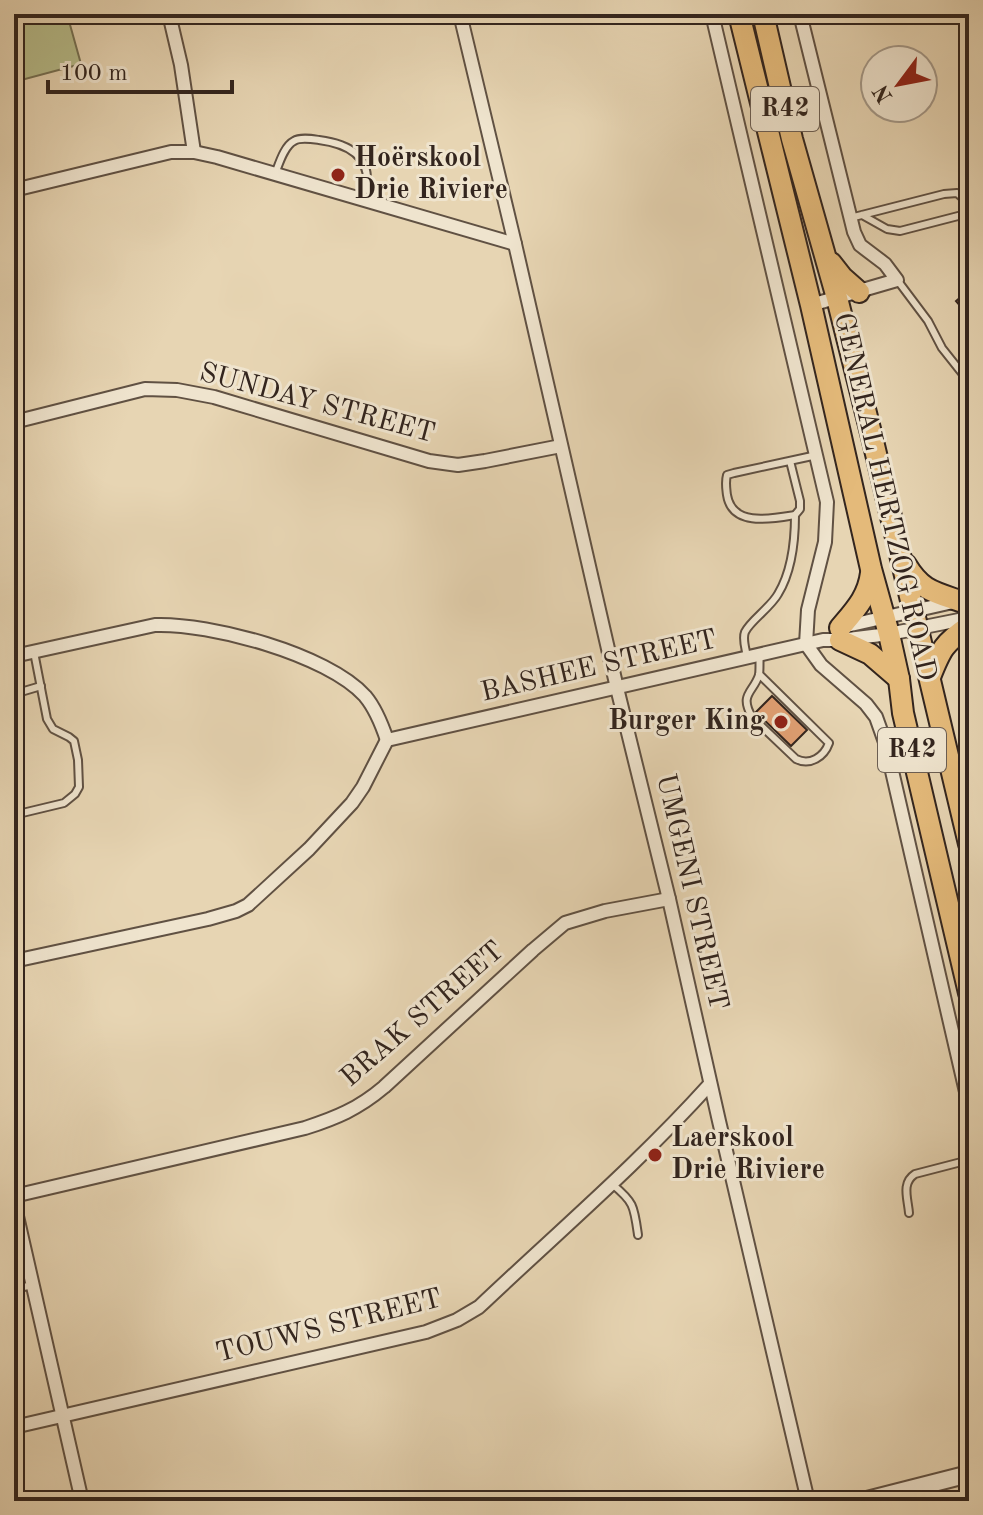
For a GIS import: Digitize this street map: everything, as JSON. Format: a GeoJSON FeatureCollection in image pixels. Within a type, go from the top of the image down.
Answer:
{"type":"FeatureCollection","features":[{"type":"Feature","properties":{"kind":"main road","name":"GENERAL HERTZOG ROAD"},"geometry":{"type":"LineString","coordinates":[[739,14],[899,679],[903,713],[969,993]]}},
{"type":"Feature","properties":{"kind":"main road","name":"GENERAL HERTZOG ROAD"},"geometry":{"type":"LineString","coordinates":[[763,14],[792,139],[872,437],[969,844]]}},
{"type":"Feature","properties":{"kind":"main road"},"geometry":{"type":"LineString","coordinates":[[825,257],[842,277],[861,291],[861,299],[842,322]]}},
{"type":"Feature","properties":{"kind":"main road"},"geometry":{"type":"LineString","coordinates":[[900,555],[922,586],[966,606]]}},
{"type":"Feature","properties":{"kind":"main road"},"geometry":{"type":"LineString","coordinates":[[871,569],[869,588],[864,598],[834,636],[870,654],[899,679]]}},
{"type":"Feature","properties":{"kind":"main road"},"geometry":{"type":"LineString","coordinates":[[930,677],[944,645],[969,626]]}},
{"type":"Feature","properties":{"kind":"street"},"geometry":{"type":"LineString","coordinates":[[169,14],[181,65],[194,152]]}},
{"type":"Feature","properties":{"kind":"street","name":"UMGENI STREET"},"geometry":{"type":"LineString","coordinates":[[460,14],[808,1501]]}},
{"type":"Feature","properties":{"kind":"street","name":"GENERAL HERTZOG ROAD"},"geometry":{"type":"LineString","coordinates":[[712,14],[827,502],[823,550],[808,610],[806,644]]}},
{"type":"Feature","properties":{"kind":"street"},"geometry":{"type":"LineString","coordinates":[[800,14],[856,216],[860,245],[885,264],[897,280],[811,305]]}},
{"type":"Feature","properties":{"kind":"street"},"geometry":{"type":"LineString","coordinates":[[14,190],[171,152],[194,152],[515,244]]}},
{"type":"Feature","properties":{"kind":"street","name":"SUNDAY STREET"},"geometry":{"type":"LineString","coordinates":[[14,422],[145,389],[177,390],[214,397],[429,461],[458,465],[561,446]]}},
{"type":"Feature","properties":{"kind":"street"},"geometry":{"type":"LineString","coordinates":[[915,619],[966,606]]}},
{"type":"Feature","properties":{"kind":"street"},"geometry":{"type":"LineString","coordinates":[[915,619],[966,606]]}},
{"type":"Feature","properties":{"kind":"street","name":"BASHEE STREET"},"geometry":{"type":"LineString","coordinates":[[387,740],[915,619]]}},
{"type":"Feature","properties":{"kind":"street"},"geometry":{"type":"LineString","coordinates":[[14,656],[155,625],[212,630],[282,650],[344,678],[370,703],[387,740],[352,803],[301,857],[248,905],[208,919],[14,961]]}},
{"type":"Feature","properties":{"kind":"street"},"geometry":{"type":"LineString","coordinates":[[806,644],[821,665],[866,704],[876,717],[886,745],[969,1105]]}},
{"type":"Feature","properties":{"kind":"street","name":"GENERAL HERTZOG ROAD"},"geometry":{"type":"LineString","coordinates":[[969,677],[966,699],[969,719]]}},
{"type":"Feature","properties":{"kind":"street","name":"BRAK STREET"},"geometry":{"type":"LineString","coordinates":[[14,1196],[305,1128],[343,1115],[384,1087],[565,923],[605,911],[669,899]]}},
{"type":"Feature","properties":{"kind":"street","name":"TOUWS STREET"},"geometry":{"type":"LineString","coordinates":[[14,1427],[443,1327],[479,1307],[686,1111],[710,1084]]}},
{"type":"Feature","properties":{"kind":"street"},"geometry":{"type":"LineString","coordinates":[[14,1203],[82,1501]]}},
{"type":"Feature","properties":{"kind":"street"},"geometry":{"type":"LineString","coordinates":[[863,1501],[969,1474]]}},
{"type":"Feature","properties":{"kind":"lane"},"geometry":{"type":"LineString","coordinates":[[275,174],[295,140],[331,141],[348,147],[361,159],[367,180],[362,199]]}},
{"type":"Feature","properties":{"kind":"lane"},"geometry":{"type":"LineString","coordinates":[[957,193],[965,200],[962,215],[907,230],[887,229],[856,216],[944,194],[957,193]]}},
{"type":"Feature","properties":{"kind":"lane"},"geometry":{"type":"LineString","coordinates":[[897,280],[928,321],[942,348],[969,382]]}},
{"type":"Feature","properties":{"kind":"lane"},"geometry":{"type":"LineString","coordinates":[[795,515],[739,516],[728,503],[725,480],[727,475],[734,473],[817,455]]}},
{"type":"Feature","properties":{"kind":"lane"},"geometry":{"type":"LineString","coordinates":[[759,674],[749,691],[747,704],[752,717],[796,759],[803,762],[814,760],[829,743],[759,674],[744,642],[745,632],[779,593],[790,566],[795,515],[800,509],[800,501],[790,461]]}},
{"type":"Feature","properties":{"kind":"lane"},"geometry":{"type":"LineString","coordinates":[[14,815],[64,803],[79,787],[74,741],[53,729],[47,719],[34,651]]}},
{"type":"Feature","properties":{"kind":"lane"},"geometry":{"type":"LineString","coordinates":[[14,694],[41,686]]}},
{"type":"Feature","properties":{"kind":"lane"},"geometry":{"type":"LineString","coordinates":[[909,1213],[906,1185],[910,1177],[969,1160]]}},
{"type":"Feature","properties":{"kind":"lane"},"geometry":{"type":"LineString","coordinates":[[611,1183],[631,1200],[638,1235]]}},
{"type":"Feature","properties":{"kind":"lane"},"geometry":{"type":"LineString","coordinates":[[14,1289],[33,1285]]}},
{"type":"Feature","properties":{"kind":"green space"},"geometry":{"type":"Polygon","coordinates":[[[14,14],[67,14],[81,64],[14,82],[14,14]]]}},
{"type":"Feature","properties":{"kind":"building"},"geometry":{"type":"Polygon","coordinates":[[[969,290],[969,316],[956,301],[969,290]]]}},
{"type":"Feature","properties":{"kind":"building","name":"Burger King"},"geometry":{"type":"Polygon","coordinates":[[[772,696],[807,730],[791,746],[756,712],[772,696]]]}},
{"type":"Feature","properties":{"kind":"place","name":"Hoërskool Drie Riviere"},"geometry":{"type":"Point","coordinates":[338,175]}},
{"type":"Feature","properties":{"kind":"place","name":"Burger King"},"geometry":{"type":"Point","coordinates":[781,722]}},
{"type":"Feature","properties":{"kind":"place","name":"Laerskool Drie Riviere"},"geometry":{"type":"Point","coordinates":[655,1155]}}]}
